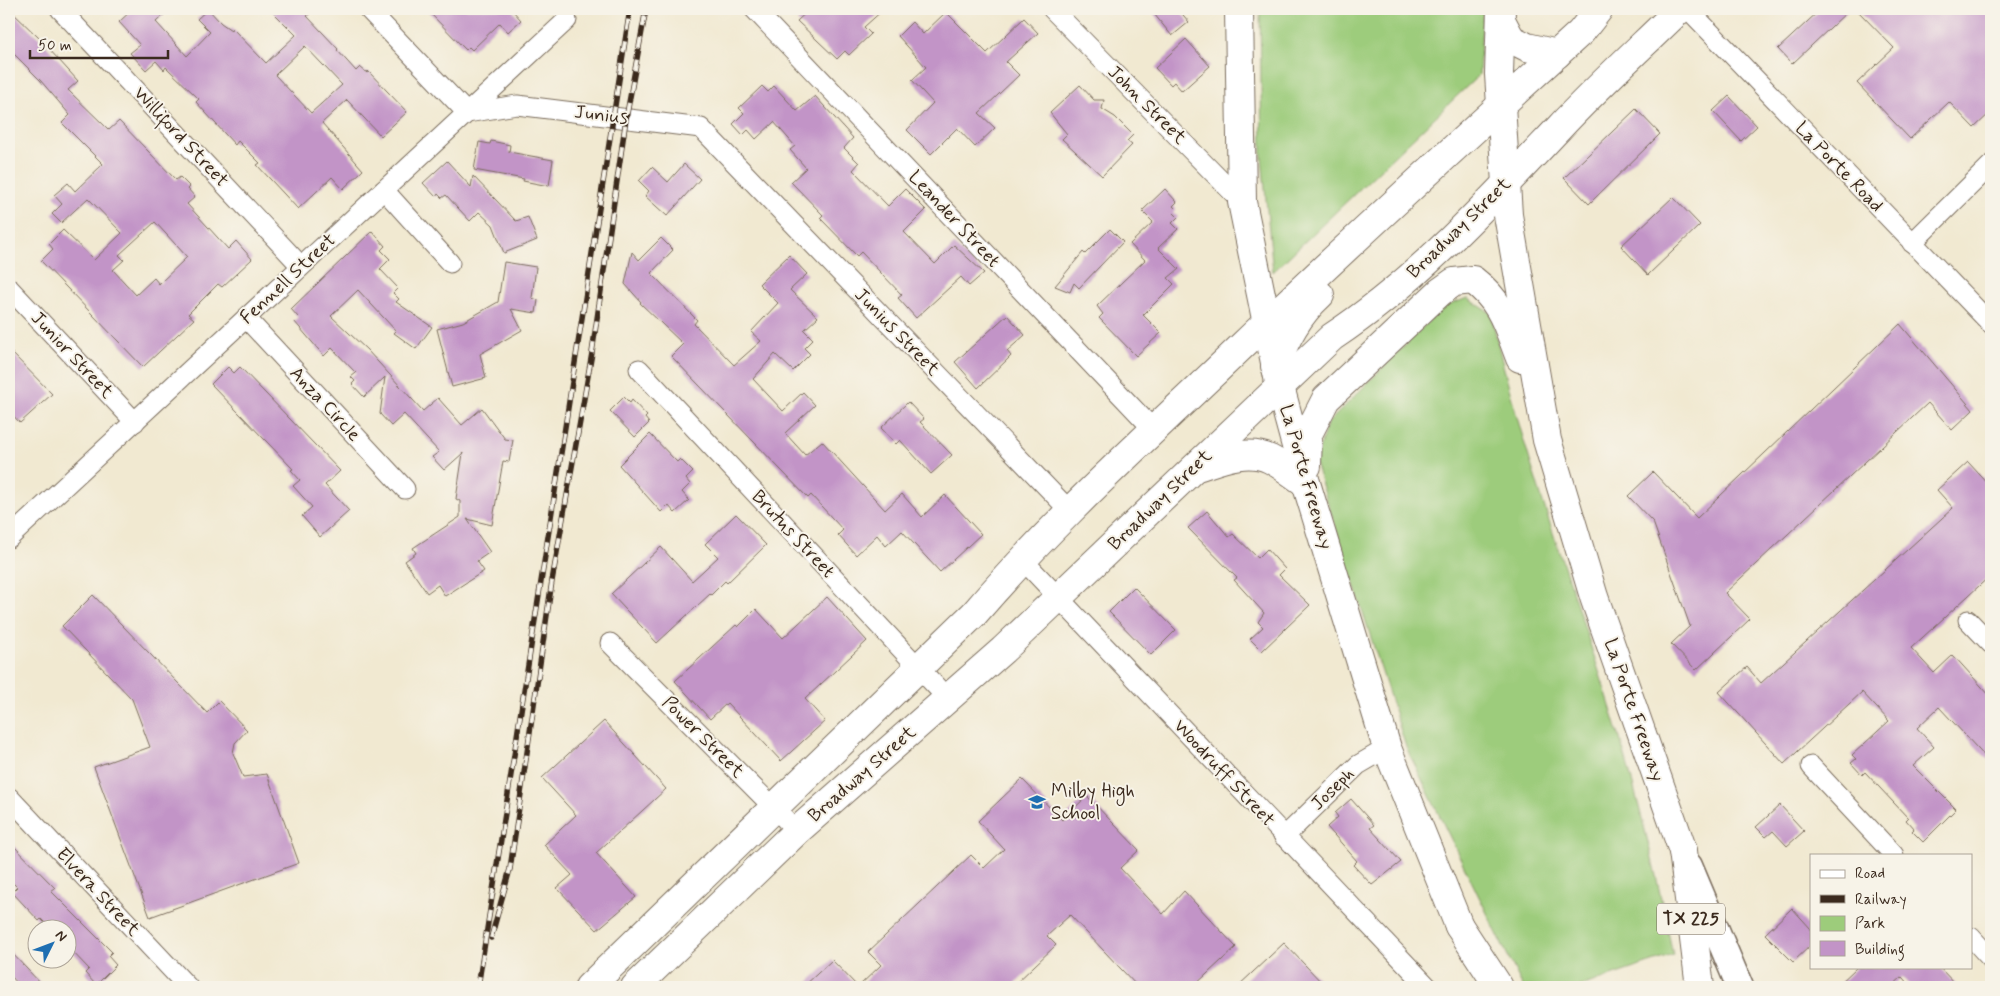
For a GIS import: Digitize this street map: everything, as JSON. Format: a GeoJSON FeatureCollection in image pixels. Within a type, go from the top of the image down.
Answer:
{"type":"FeatureCollection","features":[{"type":"Feature","properties":{"kind":"main road","name":"La Porte Freeway"},"geometry":{"type":"LineString","coordinates":[[1238,9],[1242,202],[1266,324],[1306,483],[1387,748],[1459,926],[1499,987]]}},
{"type":"Feature","properties":{"kind":"main road","name":"Broadway Street"},"geometry":{"type":"LineString","coordinates":[[589,987],[974,614],[1022,558],[1069,510],[1501,104],[1581,32],[1600,9]]}},
{"type":"Feature","properties":{"kind":"main road","name":"Broadway Street"},"geometry":{"type":"LineString","coordinates":[[635,987],[797,831],[1058,599],[1193,468],[1278,376],[1372,310],[1477,214],[1559,128],[1680,9]]}},
{"type":"Feature","properties":{"kind":"main road","name":"La Porte Freeway"},"geometry":{"type":"LineString","coordinates":[[1501,14],[1501,104],[1507,205],[1511,241],[1547,440],[1594,597],[1683,851]]}},
{"type":"Feature","properties":{"kind":"main road"},"geometry":{"type":"LineString","coordinates":[[1501,14],[1511,39],[1527,47],[1557,54]]}},
{"type":"Feature","properties":{"kind":"main road"},"geometry":{"type":"LineString","coordinates":[[1332,337],[1361,301],[1481,188],[1495,162],[1503,134]]}},
{"type":"Feature","properties":{"kind":"main road"},"geometry":{"type":"LineString","coordinates":[[1278,376],[1286,338],[1307,307],[1422,199],[1430,171]]}},
{"type":"Feature","properties":{"kind":"main road"},"geometry":{"type":"LineString","coordinates":[[1306,483],[1308,434],[1326,400],[1440,292],[1454,282],[1473,280],[1488,291],[1499,306],[1523,367],[1547,440]]}},
{"type":"Feature","properties":{"kind":"main road"},"geometry":{"type":"LineString","coordinates":[[1193,468],[1236,455],[1254,455],[1268,458],[1306,483]]}},
{"type":"Feature","properties":{"kind":"main road"},"geometry":{"type":"LineString","coordinates":[[1683,851],[1740,987]]}},
{"type":"Feature","properties":{"kind":"main road","name":"TX 225"},"geometry":{"type":"LineString","coordinates":[[1683,851],[1700,987]]}},
{"type":"Feature","properties":{"kind":"main road"},"geometry":{"type":"LineString","coordinates":[[1459,926],[1483,987]]}},
{"type":"Feature","properties":{"kind":"street","name":"Williford Street"},"geometry":{"type":"LineString","coordinates":[[60,9],[301,266]]}},
{"type":"Feature","properties":{"kind":"street"},"geometry":{"type":"LineString","coordinates":[[368,9],[467,112]]}},
{"type":"Feature","properties":{"kind":"street","name":"Leander Street"},"geometry":{"type":"LineString","coordinates":[[754,9],[1153,429]]}},
{"type":"Feature","properties":{"kind":"street","name":"John Street"},"geometry":{"type":"LineString","coordinates":[[1052,9],[1242,202]]}},
{"type":"Feature","properties":{"kind":"street","name":"La Porte Road"},"geometry":{"type":"LineString","coordinates":[[1688,9],[1991,324]]}},
{"type":"Feature","properties":{"kind":"street","name":"Fennell Street"},"geometry":{"type":"LineString","coordinates":[[9,538],[567,20]]}},
{"type":"Feature","properties":{"kind":"street","name":"Junius"},"geometry":{"type":"LineString","coordinates":[[467,112],[517,105],[701,128],[724,153]]}},
{"type":"Feature","properties":{"kind":"street","name":"Junius Street"},"geometry":{"type":"LineString","coordinates":[[724,153],[1069,510]]}},
{"type":"Feature","properties":{"kind":"street"},"geometry":{"type":"LineString","coordinates":[[1912,243],[1991,165]]}},
{"type":"Feature","properties":{"kind":"street"},"geometry":{"type":"LineString","coordinates":[[384,190],[450,263]]}},
{"type":"Feature","properties":{"kind":"street","name":"Junior Street"},"geometry":{"type":"LineString","coordinates":[[9,288],[135,422]]}},
{"type":"Feature","properties":{"kind":"street","name":"Anza Circle"},"geometry":{"type":"LineString","coordinates":[[246,318],[405,489]]}},
{"type":"Feature","properties":{"kind":"street","name":"Brutus Street"},"geometry":{"type":"LineString","coordinates":[[639,369],[947,698]]}},
{"type":"Feature","properties":{"kind":"street","name":"Woodruff Street"},"geometry":{"type":"LineString","coordinates":[[1022,558],[1058,599],[1428,987]]}},
{"type":"Feature","properties":{"kind":"street"},"geometry":{"type":"LineString","coordinates":[[1968,620],[1991,644]]}},
{"type":"Feature","properties":{"kind":"street","name":"Power Street"},"geometry":{"type":"LineString","coordinates":[[610,643],[797,831]]}},
{"type":"Feature","properties":{"kind":"street","name":"Joseph"},"geometry":{"type":"LineString","coordinates":[[1284,837],[1358,765],[1387,748]]}},
{"type":"Feature","properties":{"kind":"street"},"geometry":{"type":"LineString","coordinates":[[1811,766],[1893,854]]}},
{"type":"Feature","properties":{"kind":"street","name":"Elvera Street"},"geometry":{"type":"LineString","coordinates":[[9,797],[188,987]]}},
{"type":"Feature","properties":{"kind":"street"},"geometry":{"type":"LineString","coordinates":[[1972,938],[1991,959]]}},
{"type":"Feature","properties":{"kind":"green space"},"geometry":{"type":"Polygon","coordinates":[[[1260,9],[1483,9],[1479,75],[1273,272],[1262,158],[1260,9]]]}},
{"type":"Feature","properties":{"kind":"green space"},"geometry":{"type":"Polygon","coordinates":[[[1467,298],[1491,313],[1503,366],[1533,472],[1602,680],[1626,759],[1648,843],[1673,955],[1578,987],[1523,987],[1406,747],[1315,463],[1327,424],[1442,308],[1467,298]]]}},
{"type":"Feature","properties":{"kind":"building"},"geometry":{"type":"Polygon","coordinates":[[[9,9],[39,38],[78,81],[68,90],[109,130],[119,121],[176,180],[180,177],[190,187],[188,189],[195,197],[187,204],[228,249],[236,241],[252,259],[222,287],[218,284],[188,314],[194,319],[143,367],[41,261],[53,249],[49,244],[63,230],[94,260],[122,233],[88,198],[61,223],[52,214],[62,204],[54,195],[68,183],[75,191],[103,164],[62,123],[70,115],[40,80],[9,49],[9,9]],[[155,222],[119,255],[124,260],[113,270],[136,295],[154,278],[159,284],[187,257],[155,222]]]}},
{"type":"Feature","properties":{"kind":"building"},"geometry":{"type":"Polygon","coordinates":[[[133,9],[170,9],[156,22],[187,56],[210,32],[197,19],[208,9],[221,23],[231,30],[232,28],[266,63],[296,35],[270,9],[315,9],[307,16],[337,50],[356,71],[360,67],[367,73],[368,71],[407,112],[381,136],[347,100],[322,123],[363,170],[343,189],[332,177],[298,209],[257,165],[260,163],[238,141],[235,145],[196,102],[199,99],[166,67],[164,70],[156,61],[146,70],[130,53],[140,45],[119,22],[133,9]],[[305,46],[275,75],[311,113],[342,85],[305,46]]]}},
{"type":"Feature","properties":{"kind":"building"},"geometry":{"type":"Polygon","coordinates":[[[426,9],[515,9],[513,11],[521,20],[508,32],[500,23],[472,50],[469,47],[466,50],[426,9]]]}},
{"type":"Feature","properties":{"kind":"building"},"geometry":{"type":"Polygon","coordinates":[[[810,9],[884,9],[864,27],[871,34],[849,55],[845,51],[837,59],[797,21],[810,9]]]}},
{"type":"Feature","properties":{"kind":"building"},"geometry":{"type":"Polygon","coordinates":[[[1150,9],[1178,9],[1189,22],[1172,36],[1150,9]]]}},
{"type":"Feature","properties":{"kind":"building"},"geometry":{"type":"Polygon","coordinates":[[[1821,9],[1850,9],[1792,64],[1778,49],[1821,9]]]}},
{"type":"Feature","properties":{"kind":"building"},"geometry":{"type":"Polygon","coordinates":[[[1856,9],[1991,9],[1991,112],[1974,128],[1949,102],[1910,139],[1857,83],[1894,48],[1856,9]]]}},
{"type":"Feature","properties":{"kind":"building"},"geometry":{"type":"Polygon","coordinates":[[[946,12],[987,53],[1024,18],[1038,33],[1006,62],[1019,75],[979,113],[995,128],[975,147],[957,128],[931,154],[907,130],[933,103],[912,80],[926,67],[898,36],[912,22],[923,34],[946,12]]]}},
{"type":"Feature","properties":{"kind":"building"},"geometry":{"type":"Polygon","coordinates":[[[1186,39],[1210,66],[1182,91],[1174,82],[1171,85],[1155,68],[1186,39]]]}},
{"type":"Feature","properties":{"kind":"building"},"geometry":{"type":"Polygon","coordinates":[[[1080,85],[1094,100],[1104,100],[1102,109],[1115,117],[1133,135],[1127,141],[1132,145],[1102,176],[1062,139],[1067,134],[1050,113],[1080,85]]]}},
{"type":"Feature","properties":{"kind":"building"},"geometry":{"type":"Polygon","coordinates":[[[762,86],[768,92],[774,86],[797,111],[815,96],[853,138],[844,148],[859,163],[853,170],[888,206],[905,189],[926,210],[904,232],[935,264],[954,245],[984,273],[969,286],[961,277],[916,318],[898,298],[902,295],[861,252],[857,256],[820,218],[823,215],[791,182],[806,168],[790,150],[795,146],[774,122],[756,139],[748,130],[743,135],[733,124],[744,113],[739,108],[762,86]]]}},
{"type":"Feature","properties":{"kind":"building"},"geometry":{"type":"Polygon","coordinates":[[[1729,96],[1757,126],[1741,141],[1713,111],[1729,96]]]}},
{"type":"Feature","properties":{"kind":"building"},"geometry":{"type":"Polygon","coordinates":[[[1636,109],[1660,134],[1589,204],[1564,178],[1636,109]]]}},
{"type":"Feature","properties":{"kind":"building"},"geometry":{"type":"Polygon","coordinates":[[[491,141],[510,145],[509,152],[553,160],[549,186],[523,181],[524,179],[474,170],[479,142],[490,144],[491,141]]]}},
{"type":"Feature","properties":{"kind":"building"},"geometry":{"type":"Polygon","coordinates":[[[447,161],[471,187],[473,176],[516,221],[528,217],[537,240],[504,253],[493,225],[479,212],[470,221],[446,195],[442,198],[438,194],[436,197],[423,183],[447,161]]]}},
{"type":"Feature","properties":{"kind":"building"},"geometry":{"type":"Polygon","coordinates":[[[684,164],[700,179],[667,216],[645,196],[649,191],[639,181],[652,167],[668,182],[684,164]]]}},
{"type":"Feature","properties":{"kind":"building"},"geometry":{"type":"Polygon","coordinates":[[[1165,189],[1177,202],[1173,206],[1176,209],[1173,212],[1178,217],[1172,223],[1178,229],[1158,248],[1179,269],[1168,278],[1174,284],[1143,315],[1161,333],[1136,356],[1099,318],[1103,314],[1097,306],[1145,260],[1130,244],[1153,222],[1142,211],[1165,189]]]}},
{"type":"Feature","properties":{"kind":"building"},"geometry":{"type":"Polygon","coordinates":[[[1673,197],[1700,225],[1648,275],[1621,246],[1673,197]]]}},
{"type":"Feature","properties":{"kind":"building"},"geometry":{"type":"Polygon","coordinates":[[[1110,229],[1123,242],[1079,288],[1074,283],[1070,292],[1055,286],[1083,252],[1085,254],[1110,229]]]}},
{"type":"Feature","properties":{"kind":"building"},"geometry":{"type":"Polygon","coordinates":[[[372,231],[385,246],[381,250],[390,259],[380,269],[398,288],[393,293],[399,299],[396,302],[432,327],[416,349],[394,333],[396,331],[358,290],[331,316],[367,350],[423,411],[438,398],[462,425],[482,408],[505,439],[513,440],[509,462],[503,461],[492,525],[467,519],[490,552],[477,561],[484,571],[445,596],[438,585],[427,593],[405,561],[416,553],[413,548],[460,517],[460,501],[456,499],[463,453],[444,470],[432,457],[439,452],[404,414],[391,426],[380,414],[385,377],[364,397],[352,384],[355,381],[351,377],[356,373],[332,348],[324,356],[294,321],[298,317],[291,309],[372,231]]]}},
{"type":"Feature","properties":{"kind":"building"},"geometry":{"type":"Polygon","coordinates":[[[661,238],[673,250],[651,273],[697,320],[694,324],[734,365],[761,341],[751,332],[778,303],[759,284],[789,255],[807,274],[790,290],[818,317],[804,330],[813,339],[804,348],[810,354],[793,371],[775,354],[753,379],[783,411],[803,392],[815,405],[785,433],[805,455],[822,441],[885,510],[902,494],[922,517],[945,495],[981,534],[940,572],[902,531],[886,546],[877,535],[856,555],[838,535],[843,530],[811,495],[808,498],[671,356],[683,344],[640,303],[625,284],[632,252],[639,260],[661,238]]]}},
{"type":"Feature","properties":{"kind":"building"},"geometry":{"type":"Polygon","coordinates":[[[504,262],[536,267],[532,298],[538,300],[536,313],[511,309],[522,330],[480,354],[486,378],[452,387],[437,329],[463,322],[498,302],[504,262]]]}},
{"type":"Feature","properties":{"kind":"building"},"geometry":{"type":"Polygon","coordinates":[[[1007,315],[1025,335],[1007,351],[1011,356],[978,388],[955,362],[1007,315]]]}},
{"type":"Feature","properties":{"kind":"building"},"geometry":{"type":"Polygon","coordinates":[[[1900,324],[1973,410],[1952,430],[1928,403],[1725,593],[1750,619],[1696,670],[1671,644],[1690,626],[1653,522],[1628,496],[1653,472],[1697,518],[1900,324]]]}},
{"type":"Feature","properties":{"kind":"building"},"geometry":{"type":"Polygon","coordinates":[[[9,350],[52,394],[20,423],[9,411],[9,350]]]}},
{"type":"Feature","properties":{"kind":"building"},"geometry":{"type":"Polygon","coordinates":[[[228,367],[234,373],[240,367],[340,471],[325,485],[349,511],[320,537],[302,516],[312,507],[293,486],[300,480],[291,470],[293,469],[211,384],[228,367]]]}},
{"type":"Feature","properties":{"kind":"building"},"geometry":{"type":"Polygon","coordinates":[[[624,397],[630,403],[632,400],[647,416],[645,418],[649,423],[635,437],[610,411],[624,397]]]}},
{"type":"Feature","properties":{"kind":"building"},"geometry":{"type":"Polygon","coordinates":[[[908,402],[924,419],[920,422],[952,455],[931,474],[900,440],[896,444],[881,428],[908,402]]]}},
{"type":"Feature","properties":{"kind":"building"},"geometry":{"type":"Polygon","coordinates":[[[650,434],[677,462],[680,459],[693,472],[686,479],[690,484],[682,492],[689,500],[675,513],[668,505],[661,512],[619,465],[650,434]]]}},
{"type":"Feature","properties":{"kind":"building"},"geometry":{"type":"Polygon","coordinates":[[[1968,462],[1991,487],[1991,575],[1911,648],[1934,673],[1953,655],[1991,697],[1991,763],[1939,707],[1917,728],[1934,747],[1913,766],[1956,809],[1923,842],[1912,831],[1914,829],[1906,820],[1908,818],[1865,772],[1862,775],[1851,763],[1856,759],[1852,755],[1889,721],[1862,692],[1784,764],[1719,692],[1747,667],[1761,683],[1953,508],[1937,490],[1968,462]]]}},
{"type":"Feature","properties":{"kind":"building"},"geometry":{"type":"Polygon","coordinates":[[[1207,511],[1229,537],[1233,534],[1258,558],[1267,549],[1285,569],[1279,575],[1310,605],[1262,651],[1250,639],[1263,627],[1258,622],[1264,613],[1234,580],[1237,578],[1188,528],[1207,511]]]}},
{"type":"Feature","properties":{"kind":"building"},"geometry":{"type":"Polygon","coordinates":[[[736,514],[766,545],[727,583],[725,581],[657,643],[611,594],[661,547],[692,581],[718,557],[705,544],[736,514]]]}},
{"type":"Feature","properties":{"kind":"building"},"geometry":{"type":"Polygon","coordinates":[[[1134,587],[1176,630],[1151,655],[1109,612],[1134,587]]]}},
{"type":"Feature","properties":{"kind":"building"},"geometry":{"type":"Polygon","coordinates":[[[93,595],[207,713],[219,701],[247,730],[235,743],[233,753],[243,777],[267,774],[299,863],[150,917],[94,767],[150,747],[132,699],[62,626],[93,595]]]}},
{"type":"Feature","properties":{"kind":"building"},"geometry":{"type":"Polygon","coordinates":[[[827,597],[867,641],[805,699],[825,721],[781,761],[727,703],[710,719],[675,681],[756,609],[783,638],[827,597]]]}},
{"type":"Feature","properties":{"kind":"building"},"geometry":{"type":"Polygon","coordinates":[[[604,721],[666,789],[596,853],[636,897],[597,930],[557,888],[572,875],[544,845],[576,815],[542,778],[604,721]]]}},
{"type":"Feature","properties":{"kind":"building"},"geometry":{"type":"Polygon","coordinates":[[[1022,779],[1062,820],[1087,796],[1139,850],[1120,868],[1163,914],[1184,891],[1236,947],[1193,987],[1138,987],[1070,915],[1047,936],[1056,945],[1012,987],[858,987],[881,965],[868,952],[971,855],[984,868],[1004,849],[978,821],[1022,779]]]}},
{"type":"Feature","properties":{"kind":"building"},"geometry":{"type":"Polygon","coordinates":[[[1351,799],[1374,825],[1370,828],[1401,862],[1372,885],[1353,865],[1357,861],[1327,827],[1338,817],[1335,813],[1351,799]]]}},
{"type":"Feature","properties":{"kind":"building"},"geometry":{"type":"Polygon","coordinates":[[[1780,805],[1804,831],[1787,846],[1773,831],[1766,837],[1756,827],[1780,805]]]}},
{"type":"Feature","properties":{"kind":"building"},"geometry":{"type":"Polygon","coordinates":[[[9,841],[55,888],[51,891],[78,918],[36,918],[12,892],[17,887],[9,879],[9,841]]]}},
{"type":"Feature","properties":{"kind":"building"},"geometry":{"type":"Polygon","coordinates":[[[1792,908],[1810,928],[1810,946],[1793,962],[1765,934],[1792,908]]]}},
{"type":"Feature","properties":{"kind":"building"},"geometry":{"type":"Polygon","coordinates":[[[78,918],[112,952],[108,956],[116,965],[96,985],[85,973],[89,969],[78,957],[78,918]]]}},
{"type":"Feature","properties":{"kind":"building"},"geometry":{"type":"Polygon","coordinates":[[[1284,943],[1326,987],[1237,987],[1284,943]]]}},
{"type":"Feature","properties":{"kind":"building"},"geometry":{"type":"Polygon","coordinates":[[[9,950],[44,987],[21,987],[9,974],[9,950]]]}},
{"type":"Feature","properties":{"kind":"building"},"geometry":{"type":"Polygon","coordinates":[[[832,960],[858,987],[803,987],[832,960]]]}},
{"type":"Feature","properties":{"kind":"building"},"geometry":{"type":"Polygon","coordinates":[[[1856,968],[1940,968],[1958,987],[1911,987],[1902,977],[1891,987],[1836,987],[1856,968]]]}},
{"type":"Feature","properties":{"kind":"railway"},"geometry":{"type":"LineString","coordinates":[[478,987],[630,9]]}},
{"type":"Feature","properties":{"kind":"railway"},"geometry":{"type":"LineString","coordinates":[[491,938],[510,869],[552,581],[592,353],[626,119],[646,9]]}},
{"type":"Feature","properties":{"kind":"place","name":"Milby High School"},"geometry":{"type":"Point","coordinates":[1037,802]}}]}
